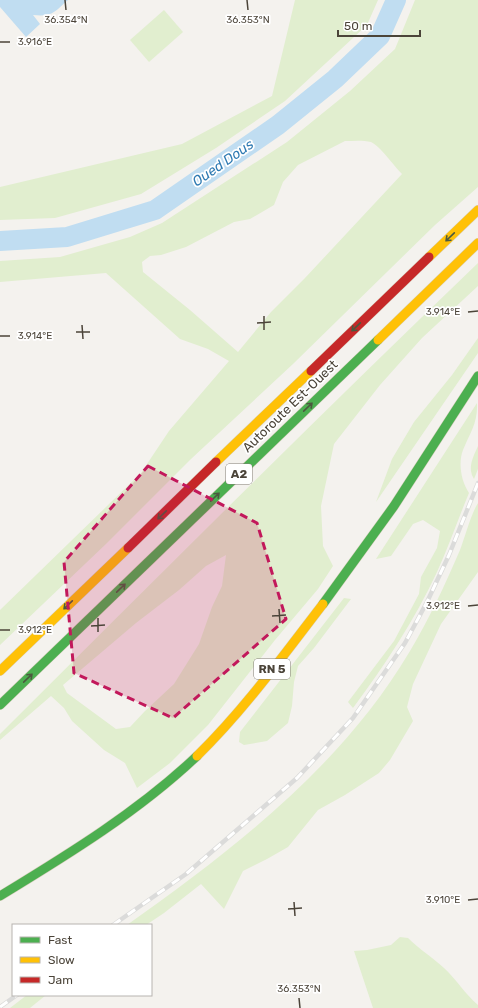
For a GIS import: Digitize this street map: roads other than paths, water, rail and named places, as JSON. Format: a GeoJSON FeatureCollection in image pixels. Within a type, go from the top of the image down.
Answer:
{"type":"FeatureCollection","features":[{"type":"Feature","properties":{"kind":"main road","name":"Autoroute Est-Ouest"},"geometry":{"type":"LineString","coordinates":[[0,671],[478,210]]}},
{"type":"Feature","properties":{"kind":"main road","name":"Autoroute Est-Ouest"},"geometry":{"type":"LineString","coordinates":[[0,705],[478,243]]}},
{"type":"Feature","properties":{"kind":"main road","name":"RN 5"},"geometry":{"type":"LineString","coordinates":[[0,896],[59,859],[162,787],[198,756],[228,724],[340,582],[405,489],[478,376]]}},
{"type":"Feature","properties":{"kind":"water"},"geometry":{"type":"Polygon","coordinates":[[[0,0],[68,0],[53,13],[33,15],[40,24],[26,37],[0,7],[0,0]]]}},
{"type":"Feature","properties":{"kind":"waterway","name":"Oued Dous"},"geometry":{"type":"LineString","coordinates":[[0,241],[67,237],[155,210],[278,125],[335,79],[380,36],[396,0]]}},
{"type":"Feature","properties":{"kind":"railway"},"geometry":{"type":"LineString","coordinates":[[114,924],[186,874],[297,778],[353,718],[405,643],[427,602],[449,555],[478,483]]}},
{"type":"Feature","properties":{"kind":"railway"},"geometry":{"type":"LineString","coordinates":[[0,1007],[16,996]]}}]}
